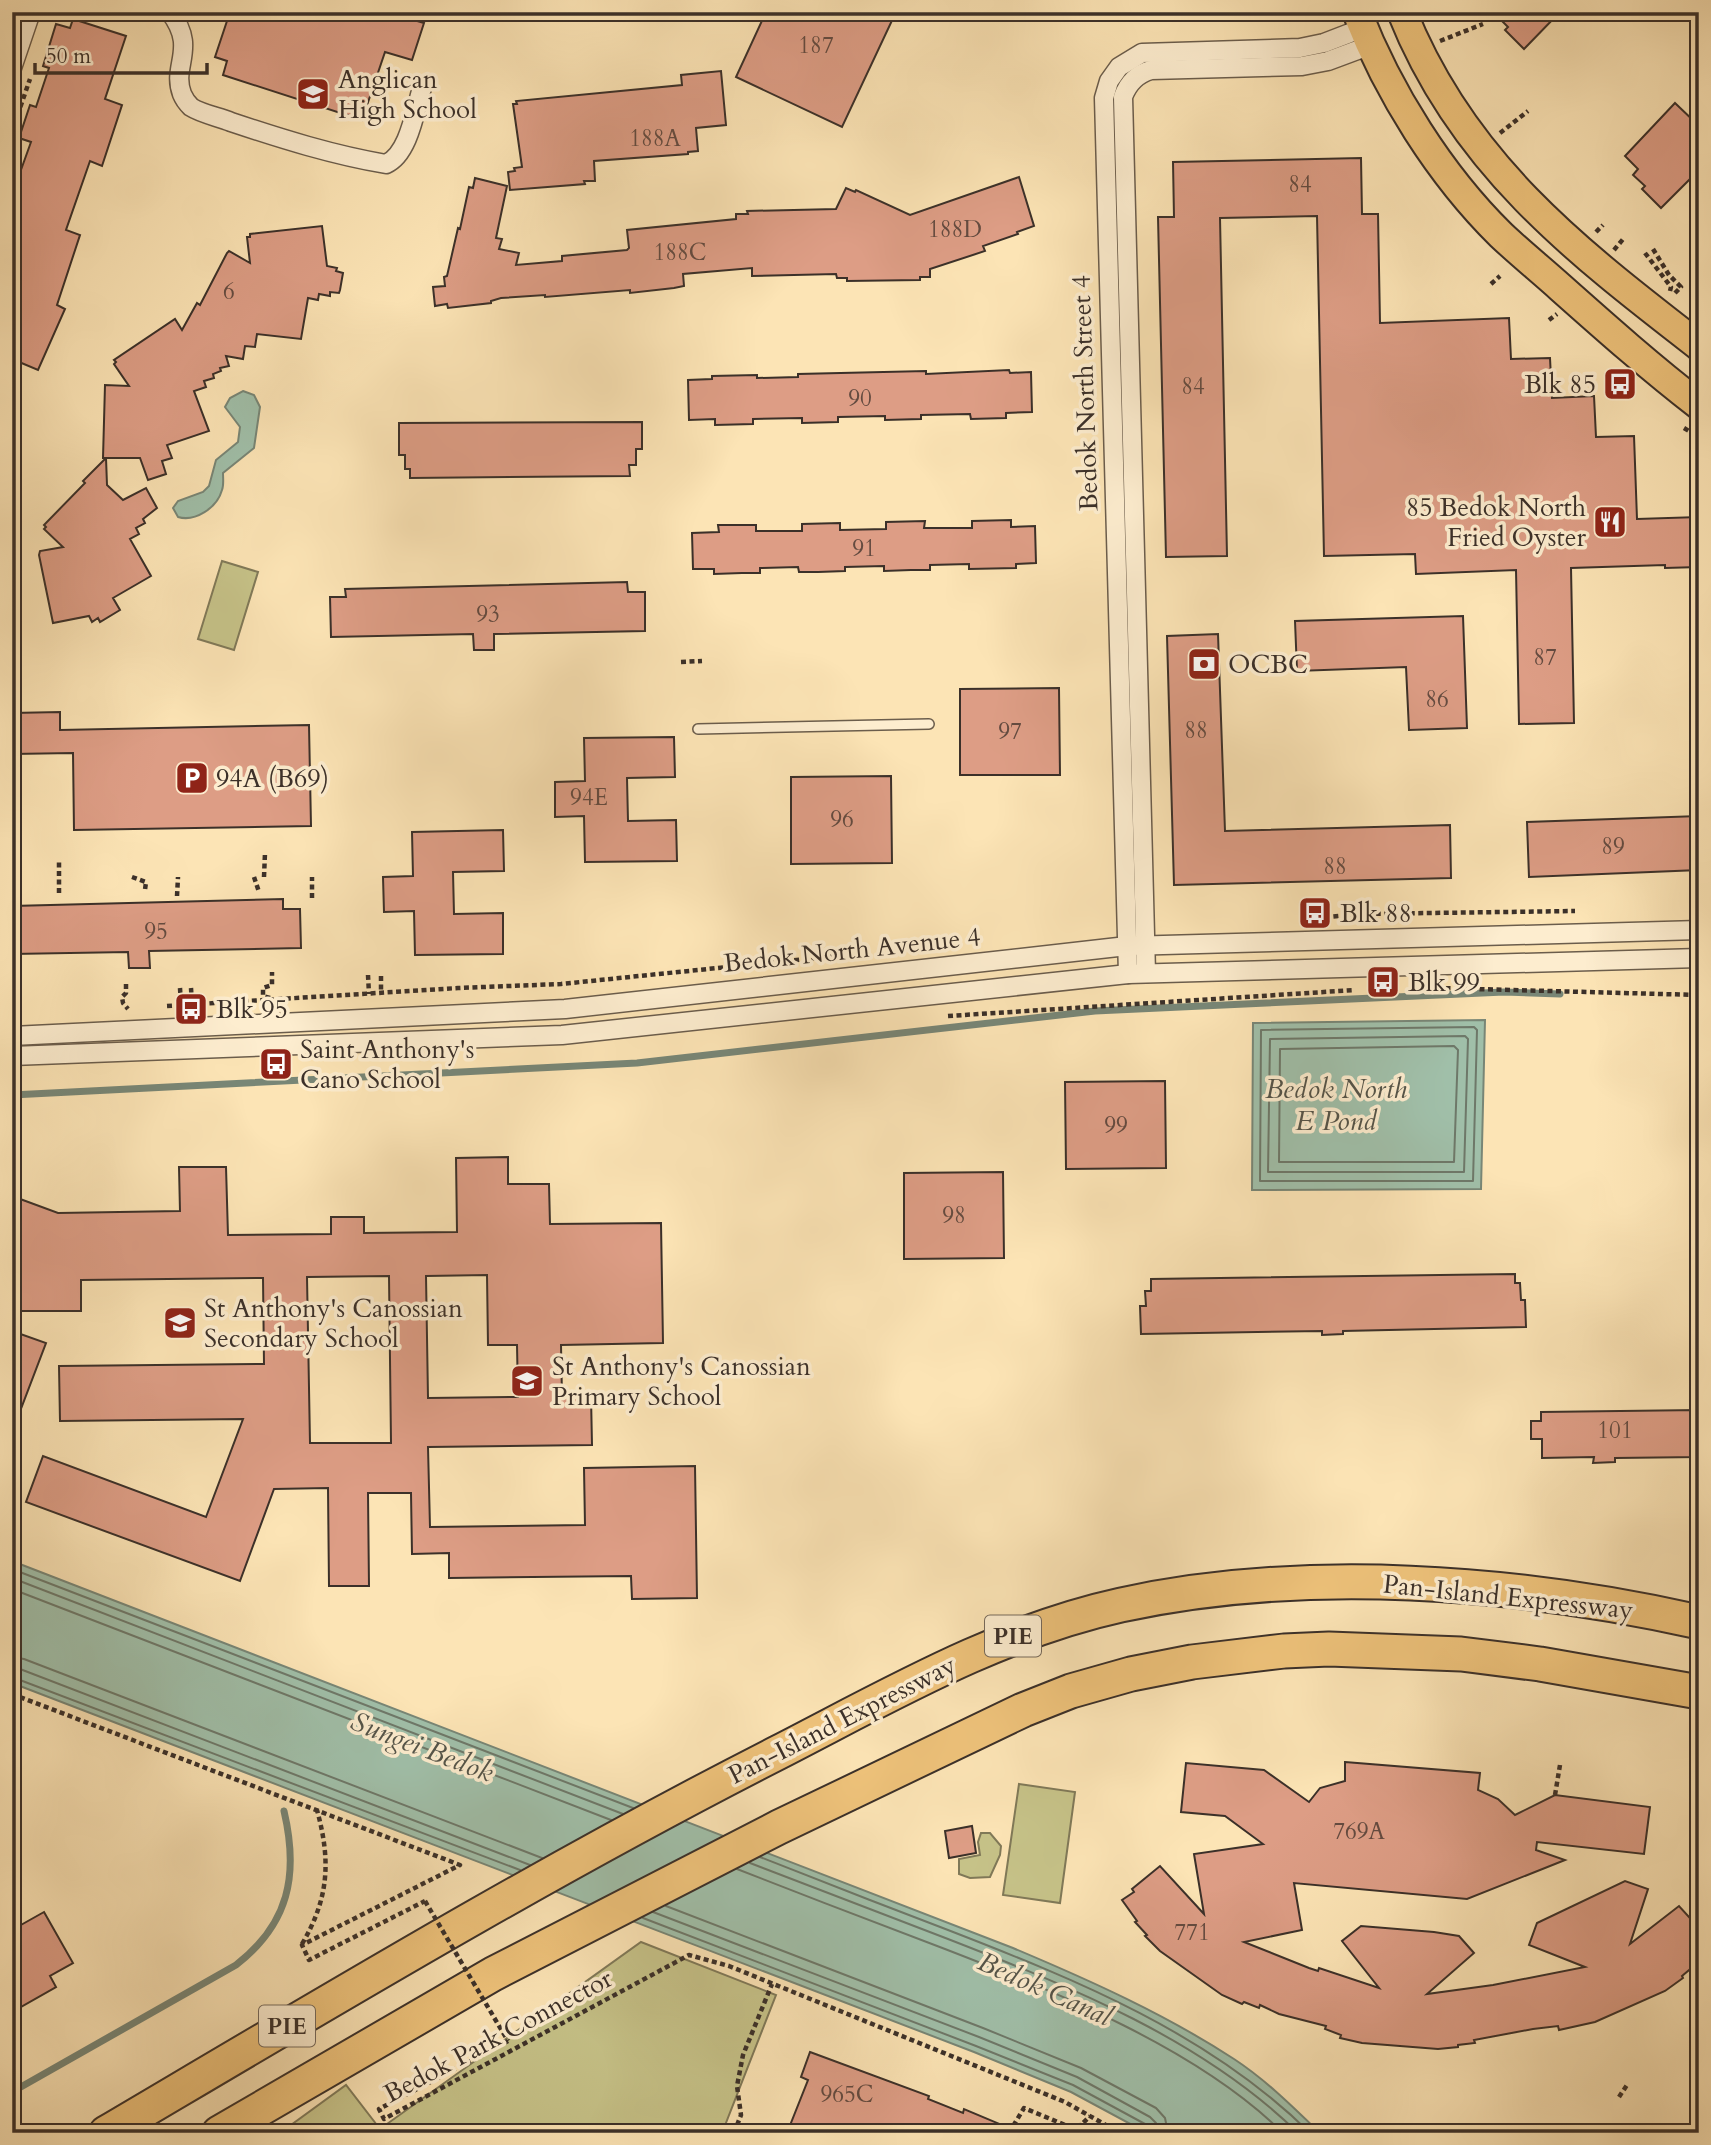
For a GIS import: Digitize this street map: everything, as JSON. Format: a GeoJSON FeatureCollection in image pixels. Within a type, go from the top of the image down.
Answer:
{"type":"FeatureCollection","features":[{"type":"Feature","properties":{"kind":"highway","name":"Pan-Island Expressway"},"geometry":{"type":"LineString","coordinates":[[106,2133],[467,1919],[710,1787],[954,1662],[1011,1637],[1061,1620],[1122,1605],[1191,1593],[1272,1584],[1321,1582],[1420,1584],[1558,1598],[1699,1622]]}},
{"type":"Feature","properties":{"kind":"highway","name":"PIE"},"geometry":{"type":"LineString","coordinates":[[219,2133],[493,1974],[779,1828],[1023,1710],[1071,1691],[1130,1674],[1192,1662],[1284,1651],[1351,1649],[1417,1651],[1541,1664],[1691,1691]]}},
{"type":"Feature","properties":{"kind":"main road"},"geometry":{"type":"LineString","coordinates":[[1402,12],[1418,52],[1440,93],[1528,204],[1627,291],[1699,346]]}},
{"type":"Feature","properties":{"kind":"main road"},"geometry":{"type":"LineString","coordinates":[[1364,28],[1396,95],[1424,142],[1500,234],[1652,368],[1699,405]]}},
{"type":"Feature","properties":{"kind":"street"},"geometry":{"type":"LineString","coordinates":[[12,68],[30,12]]}},
{"type":"Feature","properties":{"kind":"street"},"geometry":{"type":"LineString","coordinates":[[170,12],[184,39],[180,85],[190,106],[248,128],[322,151],[386,164],[393,161],[403,150],[422,88]]}},
{"type":"Feature","properties":{"kind":"street","name":"Bedok North Street 4"},"geometry":{"type":"LineString","coordinates":[[1128,974],[1136,945],[1123,97],[1136,77],[1151,70],[1302,66],[1328,61],[1364,28]]}},
{"type":"Feature","properties":{"kind":"street","name":"Bedok North Avenue 4"},"geometry":{"type":"LineString","coordinates":[[12,1036],[565,1009],[1136,945],[1699,930]]}},
{"type":"Feature","properties":{"kind":"street","name":"Bedok North Street 4"},"geometry":{"type":"LineString","coordinates":[[1136,945],[1146,973]]}},
{"type":"Feature","properties":{"kind":"street","name":"Bedok North Avenue 4"},"geometry":{"type":"LineString","coordinates":[[12,1056],[574,1034],[1128,974],[1699,958]]}},
{"type":"Feature","properties":{"kind":"lane"},"geometry":{"type":"LineString","coordinates":[[698,729],[929,724]]}},
{"type":"Feature","properties":{"kind":"path"},"geometry":{"type":"LineString","coordinates":[[1429,45],[1483,24]]}},
{"type":"Feature","properties":{"kind":"path"},"geometry":{"type":"LineString","coordinates":[[1490,140],[1528,111]]}},
{"type":"Feature","properties":{"kind":"path"},"geometry":{"type":"LineString","coordinates":[[1587,225],[1624,257]]}},
{"type":"Feature","properties":{"kind":"path"},"geometry":{"type":"LineString","coordinates":[[1596,233],[1603,225]]}},
{"type":"Feature","properties":{"kind":"path"},"geometry":{"type":"LineString","coordinates":[[1615,249],[1624,238]]}},
{"type":"Feature","properties":{"kind":"path"},"geometry":{"type":"LineString","coordinates":[[1653,249],[1669,275],[1681,287],[1672,293]]}},
{"type":"Feature","properties":{"kind":"path"},"geometry":{"type":"LineString","coordinates":[[1645,253],[1671,287],[1672,293]]}},
{"type":"Feature","properties":{"kind":"path"},"geometry":{"type":"LineString","coordinates":[[1491,284],[1500,275]]}},
{"type":"Feature","properties":{"kind":"path"},"geometry":{"type":"LineString","coordinates":[[1661,285],[1682,300]]}},
{"type":"Feature","properties":{"kind":"path"},"geometry":{"type":"LineString","coordinates":[[681,662],[702,662]]}},
{"type":"Feature","properties":{"kind":"path"},"geometry":{"type":"LineString","coordinates":[[264,877],[265,853]]}},
{"type":"Feature","properties":{"kind":"path"},"geometry":{"type":"LineString","coordinates":[[59,861],[59,893]]}},
{"type":"Feature","properties":{"kind":"path"},"geometry":{"type":"LineString","coordinates":[[15,864],[16,878]]}},
{"type":"Feature","properties":{"kind":"path"},"geometry":{"type":"LineString","coordinates":[[132,877],[146,882],[145,890]]}},
{"type":"Feature","properties":{"kind":"path"},"geometry":{"type":"LineString","coordinates":[[177,896],[178,877]]}},
{"type":"Feature","properties":{"kind":"path"},"geometry":{"type":"LineString","coordinates":[[254,877],[259,891]]}},
{"type":"Feature","properties":{"kind":"path"},"geometry":{"type":"LineString","coordinates":[[312,877],[312,898]]}},
{"type":"Feature","properties":{"kind":"path"},"geometry":{"type":"LineString","coordinates":[[155,1007],[561,984],[701,970]]}},
{"type":"Feature","properties":{"kind":"path"},"geometry":{"type":"LineString","coordinates":[[272,972],[272,985],[263,988],[263,996],[274,1000]]}},
{"type":"Feature","properties":{"kind":"path"},"geometry":{"type":"LineString","coordinates":[[368,975],[369,994]]}},
{"type":"Feature","properties":{"kind":"path"},"geometry":{"type":"LineString","coordinates":[[381,976],[381,993]]}},
{"type":"Feature","properties":{"kind":"path"},"geometry":{"type":"LineString","coordinates":[[116,1009],[128,1009],[122,1003],[126,984]]}},
{"type":"Feature","properties":{"kind":"path"},"geometry":{"type":"LineString","coordinates":[[1426,987],[1699,995]]}},
{"type":"Feature","properties":{"kind":"path"},"geometry":{"type":"LineString","coordinates":[[180,988],[181,1005]]}},
{"type":"Feature","properties":{"kind":"path"},"geometry":{"type":"LineString","coordinates":[[191,988],[192,1004]]}},
{"type":"Feature","properties":{"kind":"path"},"geometry":{"type":"LineString","coordinates":[[935,1017],[1361,990]]}},
{"type":"Feature","properties":{"kind":"path"},"geometry":{"type":"LineString","coordinates":[[12,1694],[460,1865],[302,1945]]}},
{"type":"Feature","properties":{"kind":"path"},"geometry":{"type":"LineString","coordinates":[[1555,1795],[1560,1765]]}},
{"type":"Feature","properties":{"kind":"path"},"geometry":{"type":"LineString","coordinates":[[302,1945],[317,1915],[325,1882],[325,1845],[317,1810]]}},
{"type":"Feature","properties":{"kind":"path","name":"Bedok Park Connector"},"geometry":{"type":"LineString","coordinates":[[302,1945],[309,1960],[425,1901],[508,2041],[379,2109],[384,2119],[689,1955],[729,1966],[1065,2102],[1120,2133]]}},
{"type":"Feature","properties":{"kind":"path"},"geometry":{"type":"LineString","coordinates":[[734,2133],[741,2115],[737,2086],[743,2055],[772,1983]]}},
{"type":"Feature","properties":{"kind":"path"},"geometry":{"type":"LineString","coordinates":[[1619,2097],[1627,2085]]}},
{"type":"Feature","properties":{"kind":"path"},"geometry":{"type":"LineString","coordinates":[[1009,2133],[1024,2108],[1070,2127],[1081,2125],[1090,2116]]}},
{"type":"Feature","properties":{"kind":"shaded area"},"geometry":{"type":"Polygon","coordinates":[[[222,561],[258,572],[234,650],[198,639],[222,561]]]}},
{"type":"Feature","properties":{"kind":"shaded area"},"geometry":{"type":"Polygon","coordinates":[[[1019,1784],[1075,1792],[1060,1903],[1003,1895],[1019,1784]]]}},
{"type":"Feature","properties":{"kind":"shaded area"},"geometry":{"type":"Polygon","coordinates":[[[981,1833],[990,1833],[1001,1846],[990,1877],[970,1878],[959,1874],[959,1859],[980,1855],[978,1842],[981,1833]]]}},
{"type":"Feature","properties":{"kind":"shaded area"},"geometry":{"type":"Polygon","coordinates":[[[641,1942],[776,1995],[722,2133],[280,2133],[346,2085],[380,2129],[641,1942]]]}},
{"type":"Feature","properties":{"kind":"water"},"geometry":{"type":"Polygon","coordinates":[[[243,391],[254,395],[260,407],[254,448],[223,473],[222,490],[210,508],[191,517],[178,517],[173,508],[178,501],[203,492],[209,486],[216,460],[238,442],[240,427],[225,407],[230,398],[243,391]]]}},
{"type":"Feature","properties":{"kind":"water","name":"Bedok North E Pond"},"geometry":{"type":"Polygon","coordinates":[[[1485,1020],[1481,1189],[1252,1190],[1253,1023],[1485,1020]]]}},
{"type":"Feature","properties":{"kind":"water"},"geometry":{"type":"Polygon","coordinates":[[[12,1561],[1013,1948],[1126,1999],[1208,2043],[1246,2067],[1320,2133],[1147,2133],[1071,2092],[974,2052],[12,1683],[12,1561]]]}},
{"type":"Feature","properties":{"kind":"building"},"geometry":{"type":"Polygon","coordinates":[[[230,12],[387,12],[424,23],[412,60],[385,52],[362,120],[223,75],[227,61],[215,57],[230,12]]]}},
{"type":"Feature","properties":{"kind":"building"},"geometry":{"type":"Polygon","coordinates":[[[766,12],[896,12],[842,127],[736,77],[766,12]]]}},
{"type":"Feature","properties":{"kind":"building"},"geometry":{"type":"Polygon","coordinates":[[[1493,12],[1560,12],[1524,49],[1505,30],[1508,27],[1493,12]]]}},
{"type":"Feature","properties":{"kind":"building"},"geometry":{"type":"Polygon","coordinates":[[[73,19],[126,36],[105,99],[122,105],[102,166],[90,161],[66,230],[80,235],[57,305],[65,309],[38,370],[12,359],[12,195],[31,142],[19,138],[30,105],[36,107],[49,68],[43,66],[56,24],[70,28],[73,19]]]}},
{"type":"Feature","properties":{"kind":"building"},"geometry":{"type":"Polygon","coordinates":[[[721,71],[726,125],[696,128],[698,151],[594,161],[595,181],[510,190],[508,172],[522,167],[513,104],[517,104],[516,101],[682,85],[681,75],[721,71]]]}},
{"type":"Feature","properties":{"kind":"building"},"geometry":{"type":"Polygon","coordinates":[[[1675,103],[1699,126],[1699,170],[1661,208],[1642,189],[1645,186],[1633,175],[1638,169],[1625,156],[1675,103]]]}},
{"type":"Feature","properties":{"kind":"building"},"geometry":{"type":"Polygon","coordinates":[[[1361,158],[1362,214],[1378,214],[1380,323],[1509,318],[1511,359],[1550,358],[1552,398],[1594,396],[1596,437],[1634,436],[1637,519],[1699,517],[1699,567],[1665,568],[1665,565],[1571,568],[1574,723],[1519,724],[1516,570],[1416,574],[1415,554],[1324,556],[1317,216],[1220,218],[1227,556],[1166,557],[1158,217],[1174,217],[1173,162],[1361,158]]]}},
{"type":"Feature","properties":{"kind":"building"},"geometry":{"type":"Polygon","coordinates":[[[1019,177],[1034,226],[983,246],[985,251],[930,269],[930,277],[920,277],[920,280],[847,281],[847,278],[837,278],[836,274],[752,276],[752,268],[683,274],[684,286],[674,288],[630,293],[630,290],[501,298],[491,303],[448,308],[447,304],[435,306],[433,287],[445,286],[444,277],[447,276],[469,187],[473,188],[475,178],[507,186],[496,238],[502,239],[499,249],[519,253],[516,265],[562,261],[562,256],[627,250],[627,230],[736,219],[736,214],[748,214],[747,211],[836,209],[846,188],[910,215],[1019,177]]]}},
{"type":"Feature","properties":{"kind":"building"},"geometry":{"type":"Polygon","coordinates":[[[322,226],[327,266],[337,268],[336,271],[343,273],[340,290],[339,293],[330,292],[330,296],[319,294],[318,300],[308,298],[301,339],[257,334],[255,347],[245,346],[243,359],[226,356],[229,366],[220,368],[221,371],[213,374],[214,378],[204,381],[206,387],[194,391],[209,431],[167,445],[172,458],[162,461],[166,474],[148,480],[140,458],[103,458],[105,385],[129,386],[114,360],[175,319],[182,330],[197,303],[200,305],[229,251],[250,263],[247,237],[250,237],[250,234],[322,226]]]}},
{"type":"Feature","properties":{"kind":"building"},"geometry":{"type":"Polygon","coordinates":[[[1009,370],[1010,373],[1031,372],[1032,412],[1006,413],[1006,418],[971,419],[970,414],[921,415],[921,419],[885,420],[885,416],[838,417],[838,422],[802,423],[802,418],[753,419],[753,424],[715,425],[715,419],[689,420],[688,380],[712,379],[712,376],[757,375],[757,378],[798,377],[798,374],[926,371],[926,374],[1009,370]]]}},
{"type":"Feature","properties":{"kind":"building"},"geometry":{"type":"Polygon","coordinates":[[[642,422],[642,449],[636,449],[636,465],[629,465],[630,476],[410,478],[410,469],[405,469],[405,455],[399,455],[399,423],[642,422]]]}},
{"type":"Feature","properties":{"kind":"building"},"geometry":{"type":"Polygon","coordinates":[[[106,458],[107,485],[123,500],[146,488],[157,508],[143,519],[145,523],[136,528],[139,534],[130,539],[151,576],[113,598],[120,610],[100,622],[98,618],[92,622],[89,616],[53,623],[39,555],[40,551],[63,547],[44,529],[44,525],[106,458]]]}},
{"type":"Feature","properties":{"kind":"building"},"geometry":{"type":"Polygon","coordinates":[[[1011,520],[1011,527],[1035,526],[1036,563],[1016,564],[1016,568],[969,569],[969,564],[930,565],[930,570],[884,571],[884,566],[845,567],[845,571],[818,572],[799,572],[798,567],[760,568],[760,573],[714,574],[714,569],[693,569],[692,533],[719,532],[718,525],[756,525],[756,531],[802,531],[802,524],[840,523],[840,530],[886,529],[886,522],[925,521],[924,528],[972,528],[972,521],[1011,520]]]}},
{"type":"Feature","properties":{"kind":"building"},"geometry":{"type":"Polygon","coordinates":[[[627,582],[628,592],[645,592],[645,631],[494,634],[494,650],[474,650],[473,634],[331,637],[330,597],[346,597],[345,589],[627,582]]]}},
{"type":"Feature","properties":{"kind":"building"},"geometry":{"type":"Polygon","coordinates":[[[1463,616],[1467,728],[1409,730],[1406,667],[1297,671],[1295,621],[1463,616]]]}},
{"type":"Feature","properties":{"kind":"building"},"geometry":{"type":"Polygon","coordinates":[[[1218,634],[1225,831],[1450,825],[1451,878],[1174,885],[1167,636],[1218,634]]]}},
{"type":"Feature","properties":{"kind":"building"},"geometry":{"type":"Polygon","coordinates":[[[1059,688],[1060,775],[960,775],[960,689],[1059,688]]]}},
{"type":"Feature","properties":{"kind":"building","name":"94A (B69)"},"geometry":{"type":"Polygon","coordinates":[[[60,712],[60,730],[309,725],[311,826],[74,830],[73,753],[12,754],[12,713],[60,712]]]}},
{"type":"Feature","properties":{"kind":"building"},"geometry":{"type":"Polygon","coordinates":[[[674,737],[675,777],[627,778],[628,821],[676,820],[677,861],[585,862],[584,816],[555,817],[555,782],[585,781],[584,738],[674,737]]]}},
{"type":"Feature","properties":{"kind":"building"},"geometry":{"type":"Polygon","coordinates":[[[891,776],[892,863],[791,864],[791,777],[891,776]]]}},
{"type":"Feature","properties":{"kind":"building"},"geometry":{"type":"Polygon","coordinates":[[[1699,816],[1699,870],[1529,877],[1527,822],[1699,816]]]}},
{"type":"Feature","properties":{"kind":"building"},"geometry":{"type":"Polygon","coordinates":[[[503,830],[504,871],[453,872],[454,914],[503,913],[503,954],[415,955],[414,911],[384,912],[383,877],[413,876],[412,832],[503,830]]]}},
{"type":"Feature","properties":{"kind":"building"},"geometry":{"type":"Polygon","coordinates":[[[283,899],[283,909],[300,909],[301,948],[149,951],[150,968],[129,968],[128,952],[12,954],[12,906],[283,899]]]}},
{"type":"Feature","properties":{"kind":"building"},"geometry":{"type":"Polygon","coordinates":[[[1165,1081],[1166,1168],[1066,1169],[1065,1082],[1165,1081]]]}},
{"type":"Feature","properties":{"kind":"building"},"geometry":{"type":"Polygon","coordinates":[[[508,1157],[508,1184],[549,1184],[550,1224],[661,1223],[663,1343],[561,1345],[562,1397],[591,1396],[592,1445],[428,1447],[430,1527],[585,1525],[584,1468],[695,1466],[697,1598],[632,1599],[631,1576],[449,1578],[449,1553],[412,1554],[411,1493],[368,1493],[369,1586],[329,1586],[328,1488],[274,1489],[240,1581],[26,1502],[43,1456],[206,1517],[243,1419],[60,1421],[59,1366],[264,1364],[263,1278],[81,1280],[81,1311],[12,1311],[12,1196],[58,1213],[180,1211],[179,1167],[226,1167],[228,1235],[331,1234],[331,1217],[364,1217],[364,1233],[457,1232],[456,1158],[508,1157]],[[487,1275],[426,1276],[428,1398],[518,1397],[517,1345],[488,1345],[487,1275]],[[389,1276],[307,1277],[310,1443],[391,1443],[389,1276]]]}},
{"type":"Feature","properties":{"kind":"building"},"geometry":{"type":"Polygon","coordinates":[[[1003,1172],[1004,1258],[904,1259],[904,1173],[1003,1172]]]}},
{"type":"Feature","properties":{"kind":"building"},"geometry":{"type":"Polygon","coordinates":[[[1515,1274],[1515,1283],[1520,1283],[1521,1300],[1525,1300],[1526,1327],[1343,1331],[1343,1334],[1322,1335],[1322,1331],[1141,1334],[1140,1306],[1146,1306],[1145,1291],[1151,1291],[1151,1279],[1515,1274]]]}},
{"type":"Feature","properties":{"kind":"building"},"geometry":{"type":"Polygon","coordinates":[[[12,1331],[46,1343],[14,1427],[12,1426],[12,1331]]]}},
{"type":"Feature","properties":{"kind":"building"},"geometry":{"type":"Polygon","coordinates":[[[1699,1410],[1699,1457],[1615,1458],[1615,1462],[1593,1463],[1594,1457],[1542,1458],[1542,1439],[1531,1439],[1531,1421],[1541,1421],[1541,1412],[1699,1410]]]}},
{"type":"Feature","properties":{"kind":"building"},"geometry":{"type":"Polygon","coordinates":[[[1345,1762],[1480,1773],[1478,1790],[1498,1799],[1515,1815],[1555,1795],[1650,1807],[1644,1854],[1537,1842],[1536,1850],[1565,1860],[1467,1899],[1294,1883],[1302,1930],[1244,1942],[1309,1968],[1318,1971],[1319,1968],[1379,1988],[1342,1941],[1361,1926],[1459,1936],[1474,1953],[1427,1994],[1493,1985],[1585,1967],[1529,1945],[1537,1923],[1625,1881],[1648,1889],[1630,1944],[1679,1906],[1699,1928],[1699,1955],[1691,1960],[1695,1965],[1665,1991],[1595,2022],[1559,2030],[1558,2026],[1533,2029],[1474,2040],[1475,2043],[1458,2047],[1438,2049],[1362,2043],[1340,2038],[1341,2035],[1325,2029],[1326,2026],[1279,2014],[1260,2005],[1259,2008],[1244,2002],[1242,2004],[1222,1995],[1160,1951],[1145,1936],[1147,1935],[1135,1922],[1137,1921],[1122,1900],[1160,1866],[1204,1914],[1194,1854],[1263,1844],[1225,1816],[1181,1812],[1186,1763],[1264,1770],[1309,1802],[1320,1788],[1345,1781],[1345,1762]]]}},
{"type":"Feature","properties":{"kind":"building"},"geometry":{"type":"Polygon","coordinates":[[[972,1826],[976,1853],[949,1858],[945,1831],[972,1826]]]}},
{"type":"Feature","properties":{"kind":"building"},"geometry":{"type":"Polygon","coordinates":[[[44,1912],[73,1963],[50,1976],[56,1987],[12,2012],[12,1930],[44,1912]]]}},
{"type":"Feature","properties":{"kind":"building"},"geometry":{"type":"Polygon","coordinates":[[[810,2052],[929,2096],[928,2099],[963,2113],[964,2109],[1021,2133],[787,2133],[808,2080],[801,2077],[810,2052]]]}},
{"type":"Feature","properties":{"kind":"waterway"},"geometry":{"type":"LineString","coordinates":[[12,1095],[637,1063],[1095,1011],[1504,992],[1560,994]]}},
{"type":"Feature","properties":{"kind":"waterway"},"geometry":{"type":"LineString","coordinates":[[12,2092],[236,1965],[254,1949],[268,1933],[286,1897],[290,1856],[284,1811]]}},
{"type":"Feature","properties":{"kind":"place","name":"Anglican High School"},"geometry":{"type":"Point","coordinates":[313,94]}},
{"type":"Feature","properties":{"kind":"place","name":"Blk 85"},"geometry":{"type":"Point","coordinates":[1620,384]}},
{"type":"Feature","properties":{"kind":"place","name":"85 Bedok North Fried Oyster"},"geometry":{"type":"Point","coordinates":[1610,522]}},
{"type":"Feature","properties":{"kind":"place","name":"OCBC"},"geometry":{"type":"Point","coordinates":[1204,664]}},
{"type":"Feature","properties":{"kind":"place","name":"94A (B69)"},"geometry":{"type":"Point","coordinates":[192,778]}},
{"type":"Feature","properties":{"kind":"place","name":"Blk 88"},"geometry":{"type":"Point","coordinates":[1315,913]}},
{"type":"Feature","properties":{"kind":"place","name":"Blk 99"},"geometry":{"type":"Point","coordinates":[1383,982]}},
{"type":"Feature","properties":{"kind":"place","name":"Blk 95"},"geometry":{"type":"Point","coordinates":[191,1009]}},
{"type":"Feature","properties":{"kind":"place","name":"Saint Anthony's Cano School"},"geometry":{"type":"Point","coordinates":[276,1064]}},
{"type":"Feature","properties":{"kind":"place","name":"St Anthony's Canossian Secondary School"},"geometry":{"type":"Point","coordinates":[180,1323]}},
{"type":"Feature","properties":{"kind":"place","name":"St Anthony's Canossian Primary School"},"geometry":{"type":"Point","coordinates":[527,1381]}},
{"type":"Feature","properties":{"kind":"water label","name":"Sungei Bedok"},"geometry":{"type":"Point","coordinates":[422,1747]}},
{"type":"Feature","properties":{"kind":"water label","name":"Bedok Canal"},"geometry":{"type":"Point","coordinates":[1045,1989]}}]}
